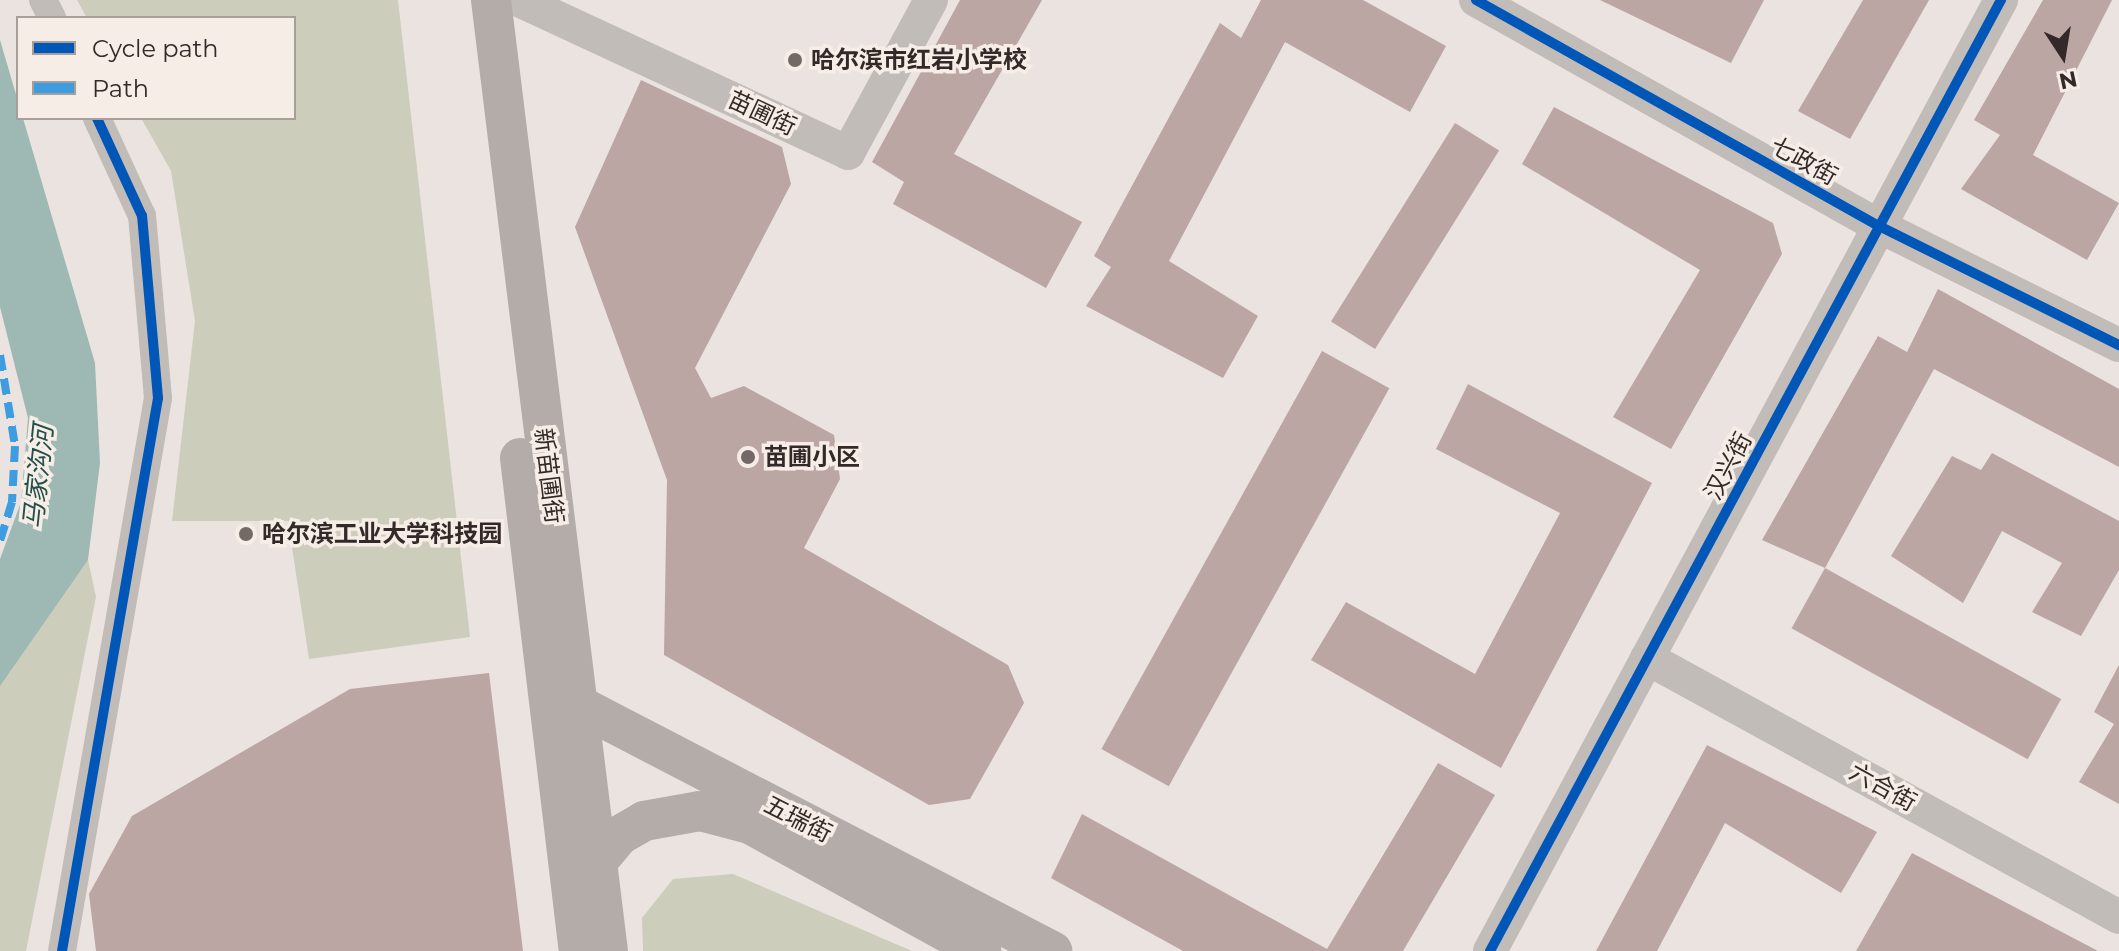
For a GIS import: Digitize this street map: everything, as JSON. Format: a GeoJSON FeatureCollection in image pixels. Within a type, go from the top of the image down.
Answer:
{"type":"FeatureCollection","features":[{"type":"Feature","properties":{"kind":"main road","name":"新苗圃街"},"geometry":{"type":"LineString","coordinates":[[472,0],[560,696],[597,862],[608,951]]}},
{"type":"Feature","properties":{"kind":"main road","name":"新苗圃街"},"geometry":{"type":"LineString","coordinates":[[491,0],[560,696],[579,951]]}},
{"type":"Feature","properties":{"kind":"main road","name":"五瑞街"},"geometry":{"type":"LineString","coordinates":[[560,696],[1052,951]]}},
{"type":"Feature","properties":{"kind":"main road","name":"五瑞街"},"geometry":{"type":"LineString","coordinates":[[597,862],[620,835],[644,821],[700,811],[750,824],[956,945]]}},
{"type":"Feature","properties":{"kind":"street","name":"苗圃街"},"geometry":{"type":"LineString","coordinates":[[519,0],[848,153],[931,0]]}},
{"type":"Feature","properties":{"kind":"street","name":"七政街"},"geometry":{"type":"LineString","coordinates":[[1476,0],[1879,226],[2119,345]]}},
{"type":"Feature","properties":{"kind":"street","name":"汉兴街"},"geometry":{"type":"LineString","coordinates":[[1490,951],[2001,0]]}},
{"type":"Feature","properties":{"kind":"street"},"geometry":{"type":"LineString","coordinates":[[62,951],[158,398],[142,216],[98,120]]}},
{"type":"Feature","properties":{"kind":"street","name":"六合街"},"geometry":{"type":"LineString","coordinates":[[1647,658],[2119,917]]}},
{"type":"Feature","properties":{"kind":"green space"},"geometry":{"type":"Polygon","coordinates":[[[77,0],[398,0],[470,637],[309,659],[288,521],[172,521],[195,321],[171,171],[142,120],[296,120],[296,16],[86,16],[77,0]]]}},
{"type":"Feature","properties":{"kind":"green space"},"geometry":{"type":"Polygon","coordinates":[[[88,560],[96,597],[26,951],[0,951],[0,682],[88,560]]]}},
{"type":"Feature","properties":{"kind":"green space"},"geometry":{"type":"Polygon","coordinates":[[[733,874],[912,951],[643,951],[642,918],[673,879],[733,874]]]}},
{"type":"Feature","properties":{"kind":"water","name":"马家沟河"},"geometry":{"type":"Polygon","coordinates":[[[0,40],[16,94],[16,120],[24,120],[95,363],[100,463],[88,560],[0,686],[0,559],[21,502],[28,418],[0,307],[0,40]]]}},
{"type":"Feature","properties":{"kind":"building"},"geometry":{"type":"Polygon","coordinates":[[[960,0],[1042,0],[954,154],[1082,222],[1046,288],[893,204],[904,182],[872,162],[960,0]]]}},
{"type":"Feature","properties":{"kind":"building"},"geometry":{"type":"Polygon","coordinates":[[[1261,0],[1363,0],[1446,46],[1410,112],[1285,42],[1169,261],[1258,316],[1223,378],[1086,306],[1111,267],[1094,256],[1220,23],[1241,38],[1261,0]]]}},
{"type":"Feature","properties":{"kind":"building"},"geometry":{"type":"Polygon","coordinates":[[[1600,0],[1764,0],[1731,63],[1600,0]]]}},
{"type":"Feature","properties":{"kind":"building"},"geometry":{"type":"Polygon","coordinates":[[[1863,0],[1929,0],[1850,139],[1798,111],[1863,0]]]}},
{"type":"Feature","properties":{"kind":"building"},"geometry":{"type":"Polygon","coordinates":[[[2043,0],[2112,0],[2033,155],[2119,203],[2087,260],[1961,189],[2000,135],[1974,120],[2043,0]]]}},
{"type":"Feature","properties":{"kind":"building","name":"苗圃小区"},"geometry":{"type":"Polygon","coordinates":[[[641,80],[782,147],[791,184],[695,368],[711,398],[744,386],[834,435],[840,479],[804,548],[1008,665],[1024,703],[970,799],[929,805],[664,655],[667,480],[575,227],[641,80]]]}},
{"type":"Feature","properties":{"kind":"building"},"geometry":{"type":"Polygon","coordinates":[[[1554,107],[1773,223],[1782,254],[1671,449],[1613,417],[1700,270],[1522,164],[1554,107]]]}},
{"type":"Feature","properties":{"kind":"building"},"geometry":{"type":"Polygon","coordinates":[[[1455,123],[1499,151],[1375,349],[1331,321],[1455,123]]]}},
{"type":"Feature","properties":{"kind":"building"},"geometry":{"type":"Polygon","coordinates":[[[1938,289],[2119,389],[2119,467],[1934,369],[1825,568],[1762,540],[1878,336],[1907,352],[1938,289]]]}},
{"type":"Feature","properties":{"kind":"building"},"geometry":{"type":"Polygon","coordinates":[[[1322,351],[1389,388],[1169,786],[1101,749],[1322,351]]]}},
{"type":"Feature","properties":{"kind":"building"},"geometry":{"type":"Polygon","coordinates":[[[1468,384],[1652,483],[1501,768],[1311,660],[1346,602],[1475,674],[1560,513],[1436,449],[1468,384]]]}},
{"type":"Feature","properties":{"kind":"building"},"geometry":{"type":"Polygon","coordinates":[[[1992,453],[2119,521],[2119,570],[2081,636],[2032,612],[2062,563],[2002,531],[1963,603],[1891,556],[1952,456],[1981,470],[1992,453]]]}},
{"type":"Feature","properties":{"kind":"building"},"geometry":{"type":"Polygon","coordinates":[[[1825,568],[2061,699],[2028,759],[1792,628],[1825,568]]]}},
{"type":"Feature","properties":{"kind":"building"},"geometry":{"type":"Polygon","coordinates":[[[2119,665],[2119,804],[2079,782],[2114,724],[2094,712],[2119,665]]]}},
{"type":"Feature","properties":{"kind":"building"},"geometry":{"type":"Polygon","coordinates":[[[489,673],[523,951],[96,951],[89,894],[132,816],[350,689],[489,673]]]}},
{"type":"Feature","properties":{"kind":"building"},"geometry":{"type":"Polygon","coordinates":[[[1707,745],[1877,832],[1841,893],[1725,823],[1657,951],[1596,951],[1707,745]]]}},
{"type":"Feature","properties":{"kind":"building"},"geometry":{"type":"Polygon","coordinates":[[[1438,763],[1495,795],[1403,951],[1183,951],[1051,878],[1082,814],[1327,949],[1438,763]]]}},
{"type":"Feature","properties":{"kind":"building"},"geometry":{"type":"Polygon","coordinates":[[[1912,853],[2098,951],[1856,951],[1912,853]]]}},
{"type":"Feature","properties":{"kind":"marked path"},"geometry":{"type":"LineString","coordinates":[[0,355],[15,446],[12,502],[0,541]]}},
{"type":"Feature","properties":{"kind":"cycle path"},"geometry":{"type":"LineString","coordinates":[[1476,0],[1879,226],[2119,345]]}},
{"type":"Feature","properties":{"kind":"cycle path"},"geometry":{"type":"LineString","coordinates":[[1490,951],[2001,0]]}},
{"type":"Feature","properties":{"kind":"cycle path"},"geometry":{"type":"LineString","coordinates":[[62,951],[158,398],[142,216],[98,120]]}},
{"type":"Feature","properties":{"kind":"place","name":"哈尔滨市红岩小学校"},"geometry":{"type":"Point","coordinates":[795,60]}},
{"type":"Feature","properties":{"kind":"place","name":"苗圃小区"},"geometry":{"type":"Point","coordinates":[748,457]}},
{"type":"Feature","properties":{"kind":"place","name":"哈尔滨工业大学科技园"},"geometry":{"type":"Point","coordinates":[246,534]}}]}
